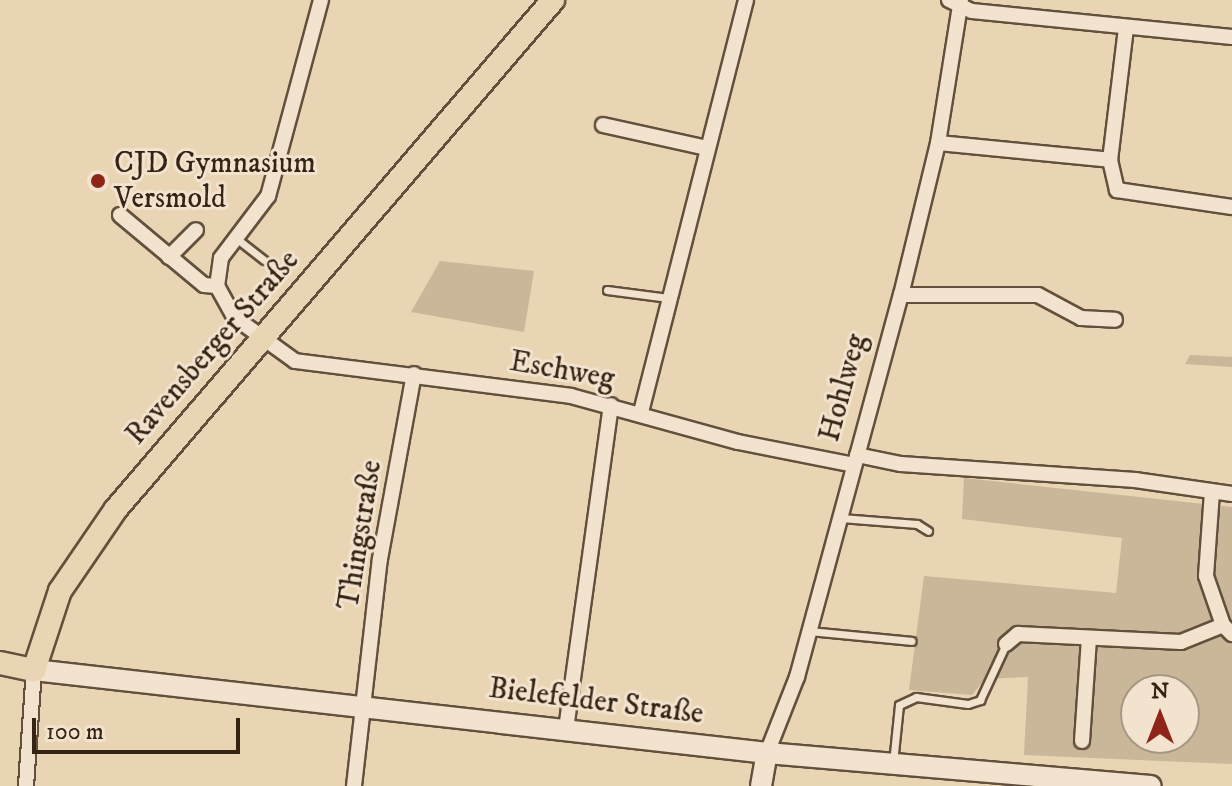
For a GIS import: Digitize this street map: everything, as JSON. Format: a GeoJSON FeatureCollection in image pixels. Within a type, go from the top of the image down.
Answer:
{"type":"FeatureCollection","features":[{"type":"Feature","properties":{"kind":"main road","name":"Ravensberger Straße"},"geometry":{"type":"LineString","coordinates":[[34,670],[60,591],[94,538],[553,0]]}},
{"type":"Feature","properties":{"kind":"main road"},"geometry":{"type":"LineString","coordinates":[[0,663],[34,670]]}},
{"type":"Feature","properties":{"kind":"main road","name":"Bielefelder Straße"},"geometry":{"type":"LineString","coordinates":[[34,670],[893,765],[983,780],[1151,786]]}},
{"type":"Feature","properties":{"kind":"main road","name":"Hohlweg"},"geometry":{"type":"LineString","coordinates":[[761,786],[767,753]]}},
{"type":"Feature","properties":{"kind":"street"},"geometry":{"type":"LineString","coordinates":[[120,215],[204,285],[217,286],[221,258],[268,196],[321,0]]}},
{"type":"Feature","properties":{"kind":"street"},"geometry":{"type":"LineString","coordinates":[[641,412],[746,0]]}},
{"type":"Feature","properties":{"kind":"street"},"geometry":{"type":"LineString","coordinates":[[957,1],[972,11],[1232,37]]}},
{"type":"Feature","properties":{"kind":"street","name":"Hohlweg"},"geometry":{"type":"LineString","coordinates":[[767,753],[810,631],[901,295],[938,143],[957,1]]}},
{"type":"Feature","properties":{"kind":"street"},"geometry":{"type":"LineString","coordinates":[[1126,28],[1110,160],[1117,190],[1232,207]]}},
{"type":"Feature","properties":{"kind":"street"},"geometry":{"type":"LineString","coordinates":[[603,125],[707,148]]}},
{"type":"Feature","properties":{"kind":"street"},"geometry":{"type":"LineString","coordinates":[[938,143],[1110,160]]}},
{"type":"Feature","properties":{"kind":"street"},"geometry":{"type":"LineString","coordinates":[[169,257],[196,230]]}},
{"type":"Feature","properties":{"kind":"street","name":"Eschweg"},"geometry":{"type":"LineString","coordinates":[[217,286],[234,317],[261,340],[295,361],[414,374],[611,405],[738,442],[856,460],[1135,480],[1232,494]]}},
{"type":"Feature","properties":{"kind":"street"},"geometry":{"type":"LineString","coordinates":[[901,295],[1038,295],[1081,318],[1115,320]]}},
{"type":"Feature","properties":{"kind":"street","name":"Thingstraße"},"geometry":{"type":"LineString","coordinates":[[354,786],[380,559],[414,374]]}},
{"type":"Feature","properties":{"kind":"street"},"geometry":{"type":"LineString","coordinates":[[566,729],[611,405]]}},
{"type":"Feature","properties":{"kind":"street"},"geometry":{"type":"LineString","coordinates":[[1006,644],[1018,634],[1181,642],[1227,630],[1209,589],[1204,553],[1212,492]]}},
{"type":"Feature","properties":{"kind":"street"},"geometry":{"type":"LineString","coordinates":[[1082,741],[1089,639]]}},
{"type":"Feature","properties":{"kind":"street","name":"Ravensberger Straße"},"geometry":{"type":"LineString","coordinates":[[26,786],[34,670]]}},
{"type":"Feature","properties":{"kind":"lane"},"geometry":{"type":"LineString","coordinates":[[235,238],[264,260]]}},
{"type":"Feature","properties":{"kind":"lane"},"geometry":{"type":"LineString","coordinates":[[607,290],[668,298]]}},
{"type":"Feature","properties":{"kind":"lane"},"geometry":{"type":"LineString","coordinates":[[841,518],[917,524],[928,531]]}},
{"type":"Feature","properties":{"kind":"lane"},"geometry":{"type":"LineString","coordinates":[[810,631],[912,641]]}},
{"type":"Feature","properties":{"kind":"lane"},"geometry":{"type":"LineString","coordinates":[[893,765],[899,705],[916,697],[968,704],[980,700],[1006,644]]}},
{"type":"Feature","properties":{"kind":"shaded area"},"geometry":{"type":"Polygon","coordinates":[[[440,261],[534,271],[524,332],[411,312],[440,261]]]}},
{"type":"Feature","properties":{"kind":"shaded area"},"geometry":{"type":"Polygon","coordinates":[[[1190,355],[1232,357],[1232,367],[1185,364],[1190,355]]]}},
{"type":"Feature","properties":{"kind":"shaded area"},"geometry":{"type":"Polygon","coordinates":[[[964,478],[1232,507],[1232,764],[1024,755],[1028,677],[985,679],[972,695],[909,690],[924,576],[1116,593],[1122,538],[962,519],[964,478]]]}},
{"type":"Feature","properties":{"kind":"place","name":"CJD Gymnasium Versmold"},"geometry":{"type":"Point","coordinates":[98,181]}}]}
